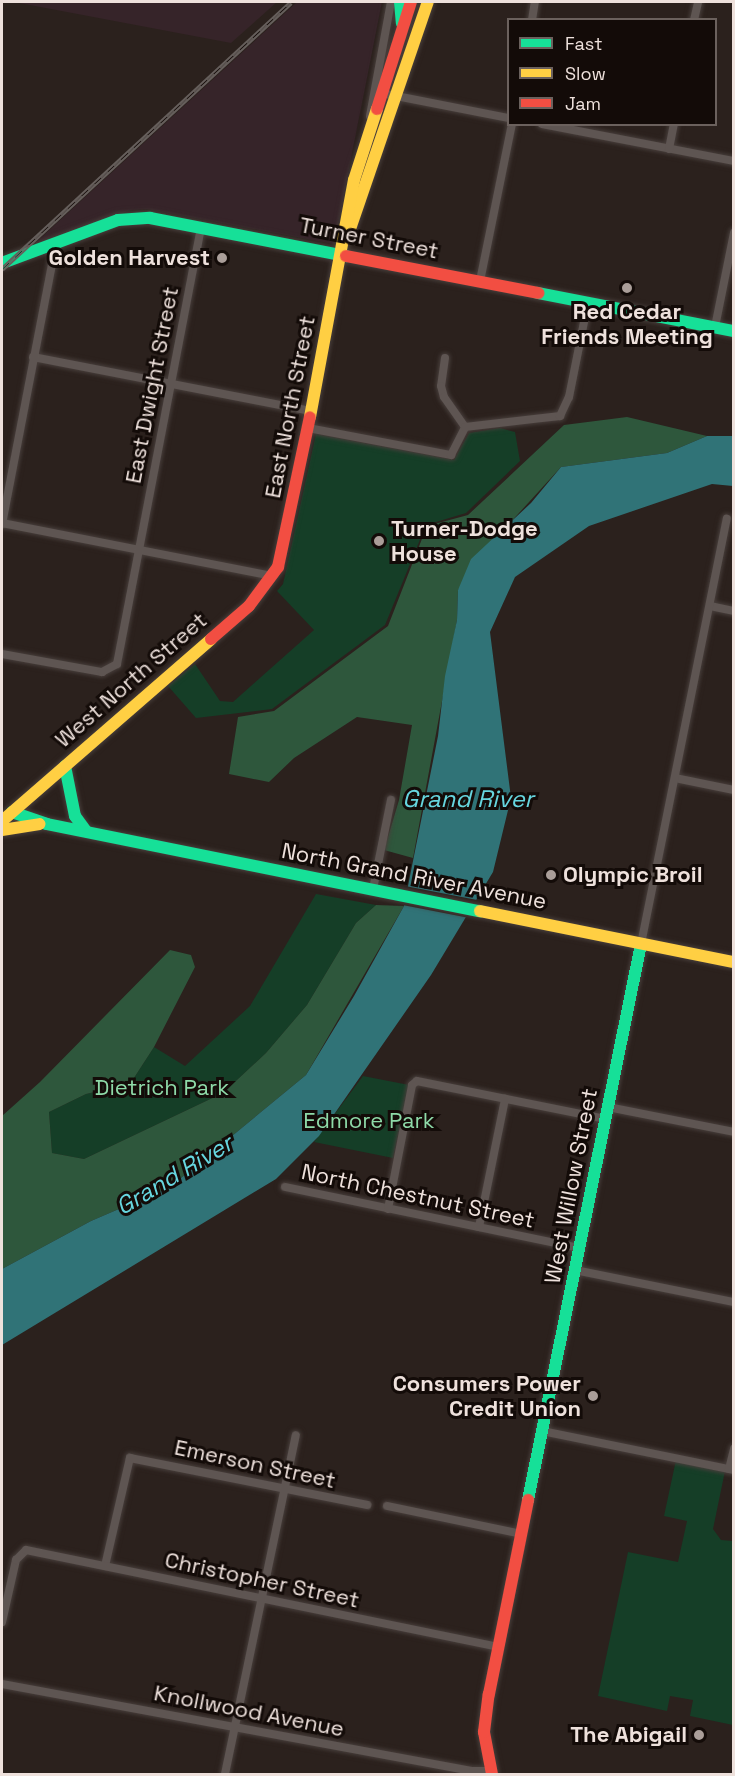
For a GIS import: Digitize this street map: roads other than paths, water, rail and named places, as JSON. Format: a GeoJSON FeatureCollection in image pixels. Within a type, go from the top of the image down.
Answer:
{"type":"FeatureCollection","features":[{"type":"Feature","properties":{"kind":"street","name":"East North Street"},"geometry":{"type":"LineString","coordinates":[[273,576],[288,534],[343,249],[350,200],[365,143],[391,2]]}},
{"type":"Feature","properties":{"kind":"street"},"geometry":{"type":"LineString","coordinates":[[398,93],[405,59],[400,2]]}},
{"type":"Feature","properties":{"kind":"street"},"geometry":{"type":"LineString","coordinates":[[365,143],[411,2]]}},
{"type":"Feature","properties":{"kind":"street"},"geometry":{"type":"LineString","coordinates":[[398,93],[428,2]]}},
{"type":"Feature","properties":{"kind":"street"},"geometry":{"type":"LineString","coordinates":[[532,18],[535,2]]}},
{"type":"Feature","properties":{"kind":"street"},"geometry":{"type":"LineString","coordinates":[[694,18],[698,2]]}},
{"type":"Feature","properties":{"kind":"street"},"geometry":{"type":"LineString","coordinates":[[381,93],[398,93],[507,118]]}},
{"type":"Feature","properties":{"kind":"street","name":"East North Street"},"geometry":{"type":"LineString","coordinates":[[343,249],[398,93]]}},
{"type":"Feature","properties":{"kind":"street"},"geometry":{"type":"LineString","coordinates":[[480,280],[512,126]]}},
{"type":"Feature","properties":{"kind":"street"},"geometry":{"type":"LineString","coordinates":[[552,126],[734,161]]}},
{"type":"Feature","properties":{"kind":"street"},"geometry":{"type":"LineString","coordinates":[[669,149],[674,126]]}},
{"type":"Feature","properties":{"kind":"street","name":"Turner Street"},"geometry":{"type":"LineString","coordinates":[[2,263],[136,217],[343,249],[480,280],[734,331]]}},
{"type":"Feature","properties":{"kind":"street","name":"East Dwight Street"},"geometry":{"type":"LineString","coordinates":[[2,654],[102,672],[112,669],[119,658],[201,227]]}},
{"type":"Feature","properties":{"kind":"street"},"geometry":{"type":"LineString","coordinates":[[715,327],[734,233]]}},
{"type":"Feature","properties":{"kind":"street"},"geometry":{"type":"LineString","coordinates":[[56,243],[2,524],[273,576]]}},
{"type":"Feature","properties":{"kind":"street"},"geometry":{"type":"LineString","coordinates":[[465,427],[560,416],[569,397],[588,302]]}},
{"type":"Feature","properties":{"kind":"street"},"geometry":{"type":"LineString","coordinates":[[33,357],[311,411]]}},
{"type":"Feature","properties":{"kind":"street"},"geometry":{"type":"LineString","coordinates":[[445,358],[441,386],[444,397],[465,427]]}},
{"type":"Feature","properties":{"kind":"street"},"geometry":{"type":"LineString","coordinates":[[308,428],[451,455],[465,427]]}},
{"type":"Feature","properties":{"kind":"street","name":"West Willow Street"},"geometry":{"type":"LineString","coordinates":[[491,1773],[484,1732],[498,1647],[727,519]]}},
{"type":"Feature","properties":{"kind":"street","name":"West North Street"},"geometry":{"type":"LineString","coordinates":[[12,812],[249,606],[273,576]]}},
{"type":"Feature","properties":{"kind":"street"},"geometry":{"type":"LineString","coordinates":[[710,606],[734,611]]}},
{"type":"Feature","properties":{"kind":"street"},"geometry":{"type":"LineString","coordinates":[[64,766],[75,816],[86,831]]}},
{"type":"Feature","properties":{"kind":"street"},"geometry":{"type":"LineString","coordinates":[[675,778],[734,790]]}},
{"type":"Feature","properties":{"kind":"street"},"geometry":{"type":"LineString","coordinates":[[378,890],[391,800]]}},
{"type":"Feature","properties":{"kind":"street"},"geometry":{"type":"LineString","coordinates":[[2,821],[12,812]]}},
{"type":"Feature","properties":{"kind":"street","name":"North Grand River Avenue"},"geometry":{"type":"LineString","coordinates":[[12,812],[47,824],[734,962]]}},
{"type":"Feature","properties":{"kind":"street"},"geometry":{"type":"LineString","coordinates":[[2,830],[47,824]]}},
{"type":"Feature","properties":{"kind":"street"},"geometry":{"type":"LineString","coordinates":[[388,1209],[412,1085],[417,1081],[506,1099],[734,1132]]}},
{"type":"Feature","properties":{"kind":"street"},"geometry":{"type":"LineString","coordinates":[[479,1227],[506,1099]]}},
{"type":"Feature","properties":{"kind":"street","name":"North Chestnut Street"},"geometry":{"type":"LineString","coordinates":[[285,1187],[580,1248]]}},
{"type":"Feature","properties":{"kind":"street"},"geometry":{"type":"LineString","coordinates":[[575,1270],[734,1302]]}},
{"type":"Feature","properties":{"kind":"street"},"geometry":{"type":"LineString","coordinates":[[542,1431],[731,1469],[734,1449]]}},
{"type":"Feature","properties":{"kind":"street"},"geometry":{"type":"LineString","coordinates":[[225,1774],[296,1435]]}},
{"type":"Feature","properties":{"kind":"street","name":"Emerson Street"},"geometry":{"type":"LineString","coordinates":[[105,1566],[127,1462],[136,1457],[367,1505]]}},
{"type":"Feature","properties":{"kind":"street"},"geometry":{"type":"LineString","coordinates":[[387,1506],[522,1534]]}},
{"type":"Feature","properties":{"kind":"street","name":"Christopher Street"},"geometry":{"type":"LineString","coordinates":[[2,1622],[20,1553],[26,1550],[498,1647]]}},
{"type":"Feature","properties":{"kind":"street","name":"Knollwood Avenue"},"geometry":{"type":"LineString","coordinates":[[2,1684],[491,1773]]}},
{"type":"Feature","properties":{"kind":"water","name":"Grand River"},"geometry":{"type":"Polygon","coordinates":[[[707,436],[733,436],[733,486],[712,484],[589,526],[515,577],[490,632],[511,798],[493,872],[431,975],[319,1136],[276,1179],[2,1345],[2,1269],[91,1221],[170,1187],[306,1075],[354,996],[404,906],[438,736],[445,676],[457,620],[458,590],[471,559],[531,503],[561,467],[667,453],[707,436]]]}},
{"type":"Feature","properties":{"kind":"railway"},"geometry":{"type":"LineString","coordinates":[[2,269],[291,2]]}},
{"type":"Feature","properties":{"kind":"place","name":"Golden Harvest"},"geometry":{"type":"Point","coordinates":[222,258]}},
{"type":"Feature","properties":{"kind":"place","name":"Red Cedar Friends Meeting"},"geometry":{"type":"Point","coordinates":[627,288]}},
{"type":"Feature","properties":{"kind":"place","name":"Turner-Dodge House"},"geometry":{"type":"Point","coordinates":[379,541]}},
{"type":"Feature","properties":{"kind":"place","name":"Olympic Broil"},"geometry":{"type":"Point","coordinates":[551,875]}},
{"type":"Feature","properties":{"kind":"place","name":"Consumers Power Credit Union"},"geometry":{"type":"Point","coordinates":[593,1396]}},
{"type":"Feature","properties":{"kind":"place","name":"The Abigail"},"geometry":{"type":"Point","coordinates":[699,1735]}},
{"type":"Feature","properties":{"kind":"park label","name":"Dietrich Park"},"geometry":{"type":"Point","coordinates":[162,1088]}},
{"type":"Feature","properties":{"kind":"park label","name":"Edmore Park"},"geometry":{"type":"Point","coordinates":[369,1121]}}]}
